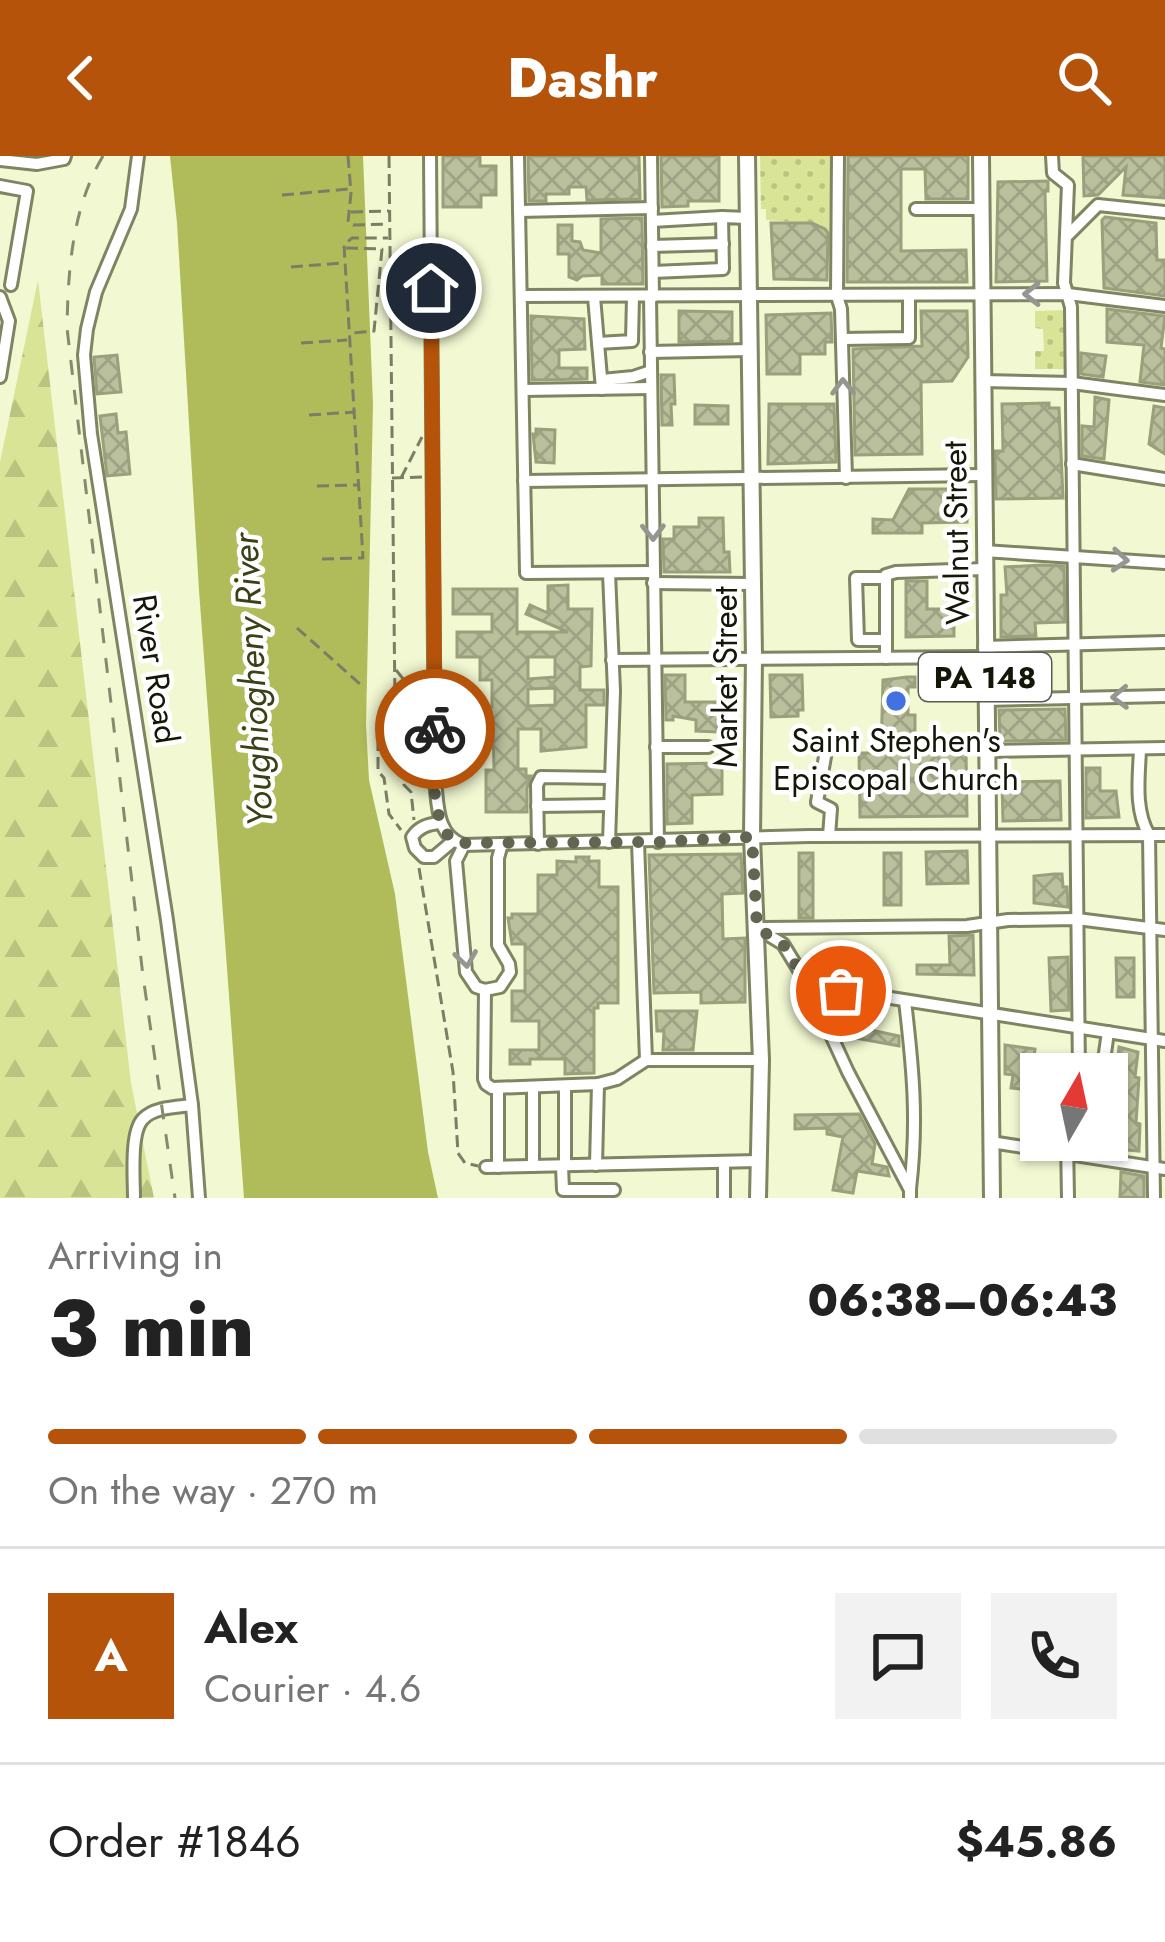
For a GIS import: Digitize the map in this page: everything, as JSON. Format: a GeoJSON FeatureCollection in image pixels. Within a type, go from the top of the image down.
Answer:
{"type":"FeatureCollection","features":[{"type":"Feature","properties":{"kind":"main road","name":"Market Street"},"geometry":{"type":"LineString","coordinates":[[747,156],[752,837],[761,1060],[758,1198]]}},
{"type":"Feature","properties":{"kind":"main road","name":"Walnut Street"},"geometry":{"type":"LineString","coordinates":[[981,156],[992,1198]]}},
{"type":"Feature","properties":{"kind":"street"},"geometry":{"type":"LineString","coordinates":[[0,160],[37,164],[65,156]]}},
{"type":"Feature","properties":{"kind":"street","name":"River Road"},"geometry":{"type":"LineString","coordinates":[[138,156],[131,209],[96,292],[84,355],[167,920],[192,1105],[199,1198]]}},
{"type":"Feature","properties":{"kind":"street"},"geometry":{"type":"LineString","coordinates":[[430,156],[435,780],[440,823],[458,843],[466,972],[476,987],[485,990],[500,987],[510,973],[498,945],[502,844]]}},
{"type":"Feature","properties":{"kind":"street"},"geometry":{"type":"LineString","coordinates":[[518,156],[526,574],[609,573],[752,584]]}},
{"type":"Feature","properties":{"kind":"street"},"geometry":{"type":"LineString","coordinates":[[651,156],[658,842]]}},
{"type":"Feature","properties":{"kind":"street"},"geometry":{"type":"LineString","coordinates":[[838,156],[837,296],[842,309],[846,478]]}},
{"type":"Feature","properties":{"kind":"street"},"geometry":{"type":"LineString","coordinates":[[1052,156],[1053,173],[1069,185],[1064,283],[1072,383],[1079,1053]]}},
{"type":"Feature","properties":{"kind":"street"},"geometry":{"type":"LineString","coordinates":[[0,186],[27,191],[11,285]]}},
{"type":"Feature","properties":{"kind":"street"},"geometry":{"type":"LineString","coordinates":[[1067,236],[1098,205],[1165,212]]}},
{"type":"Feature","properties":{"kind":"street"},"geometry":{"type":"LineString","coordinates":[[916,209],[982,209]]}},
{"type":"Feature","properties":{"kind":"street"},"geometry":{"type":"LineString","coordinates":[[519,211],[748,218]]}},
{"type":"Feature","properties":{"kind":"street"},"geometry":{"type":"LineString","coordinates":[[653,272],[724,269],[722,217]]}},
{"type":"Feature","properties":{"kind":"street"},"geometry":{"type":"LineString","coordinates":[[652,246],[723,244]]}},
{"type":"Feature","properties":{"kind":"street"},"geometry":{"type":"LineString","coordinates":[[521,296],[1068,294],[1165,306]]}},
{"type":"Feature","properties":{"kind":"street"},"geometry":{"type":"LineString","coordinates":[[842,339],[909,338],[909,295]]}},
{"type":"Feature","properties":{"kind":"street"},"geometry":{"type":"LineString","coordinates":[[594,297],[602,384]]}},
{"type":"Feature","properties":{"kind":"street"},"geometry":{"type":"LineString","coordinates":[[598,343],[632,341],[632,297]]}},
{"type":"Feature","properties":{"kind":"street"},"geometry":{"type":"LineString","coordinates":[[0,377],[9,322],[1,298]]}},
{"type":"Feature","properties":{"kind":"street"},"geometry":{"type":"LineString","coordinates":[[650,352],[750,350]]}},
{"type":"Feature","properties":{"kind":"street"},"geometry":{"type":"LineString","coordinates":[[523,390],[602,384],[651,370]]}},
{"type":"Feature","properties":{"kind":"street"},"geometry":{"type":"LineString","coordinates":[[982,381],[1072,383],[1165,395]]}},
{"type":"Feature","properties":{"kind":"street"},"geometry":{"type":"LineString","coordinates":[[602,384],[651,388]]}},
{"type":"Feature","properties":{"kind":"street"},"geometry":{"type":"LineString","coordinates":[[1072,464],[1165,479]]}},
{"type":"Feature","properties":{"kind":"street"},"geometry":{"type":"LineString","coordinates":[[524,481],[982,475]]}},
{"type":"Feature","properties":{"kind":"street"},"geometry":{"type":"LineString","coordinates":[[983,551],[1165,562]]}},
{"type":"Feature","properties":{"kind":"street"},"geometry":{"type":"LineString","coordinates":[[886,640],[858,640],[856,578],[984,569]]}},
{"type":"Feature","properties":{"kind":"street"},"geometry":{"type":"LineString","coordinates":[[609,573],[609,842]]}},
{"type":"Feature","properties":{"kind":"street"},"geometry":{"type":"LineString","coordinates":[[886,658],[891,575]]}},
{"type":"Feature","properties":{"kind":"street"},"geometry":{"type":"LineString","coordinates":[[612,660],[886,658],[1165,642]]}},
{"type":"Feature","properties":{"kind":"street"},"geometry":{"type":"LineString","coordinates":[[985,700],[1165,696]]}},
{"type":"Feature","properties":{"kind":"street"},"geometry":{"type":"LineString","coordinates":[[656,747],[708,747]]}},
{"type":"Feature","properties":{"kind":"street"},"geometry":{"type":"LineString","coordinates":[[986,751],[1165,748]]}},
{"type":"Feature","properties":{"kind":"street"},"geometry":{"type":"LineString","coordinates":[[1140,749],[1139,803],[1148,835],[1151,1039],[1159,1121],[1160,1168],[1154,1198]]}},
{"type":"Feature","properties":{"kind":"street"},"geometry":{"type":"LineString","coordinates":[[826,751],[817,802],[831,809],[829,836]]}},
{"type":"Feature","properties":{"kind":"street"},"geometry":{"type":"LineString","coordinates":[[538,844],[537,784],[541,777],[611,778]]}},
{"type":"Feature","properties":{"kind":"street"},"geometry":{"type":"LineString","coordinates":[[537,806],[610,805]]}},
{"type":"Feature","properties":{"kind":"street"},"geometry":{"type":"LineString","coordinates":[[440,823],[429,824],[416,834],[415,848],[424,856],[434,857],[458,843],[1165,835]]}},
{"type":"Feature","properties":{"kind":"street"},"geometry":{"type":"LineString","coordinates":[[638,842],[646,1060]]}},
{"type":"Feature","properties":{"kind":"street"},"geometry":{"type":"LineString","coordinates":[[757,928],[967,926],[1077,919],[1165,929]]}},
{"type":"Feature","properties":{"kind":"street"},"geometry":{"type":"LineString","coordinates":[[757,928],[783,944],[808,985],[910,1194]]}},
{"type":"Feature","properties":{"kind":"street"},"geometry":{"type":"LineString","coordinates":[[808,985],[1165,1041]]}},
{"type":"Feature","properties":{"kind":"street"},"geometry":{"type":"LineString","coordinates":[[485,990],[484,1079],[498,1088],[598,1084],[617,1079],[646,1060],[761,1060]]}},
{"type":"Feature","properties":{"kind":"street"},"geometry":{"type":"LineString","coordinates":[[904,1001],[915,1091],[910,1194]]}},
{"type":"Feature","properties":{"kind":"street"},"geometry":{"type":"LineString","coordinates":[[1105,1053],[1108,1032]]}},
{"type":"Feature","properties":{"kind":"street"},"geometry":{"type":"LineString","coordinates":[[596,1165],[598,1084]]}},
{"type":"Feature","properties":{"kind":"street"},"geometry":{"type":"LineString","coordinates":[[565,1086],[562,1190],[614,1190]]}},
{"type":"Feature","properties":{"kind":"street"},"geometry":{"type":"LineString","coordinates":[[533,1087],[533,1166]]}},
{"type":"Feature","properties":{"kind":"street"},"geometry":{"type":"LineString","coordinates":[[498,1088],[492,1167],[758,1161]]}},
{"type":"Feature","properties":{"kind":"street"},"geometry":{"type":"LineString","coordinates":[[134,1198],[135,1133],[142,1119],[192,1105]]}},
{"type":"Feature","properties":{"kind":"street"},"geometry":{"type":"LineString","coordinates":[[991,1142],[1020,1147]]}},
{"type":"Feature","properties":{"kind":"street"},"geometry":{"type":"LineString","coordinates":[[1067,1161],[1068,1198]]}},
{"type":"Feature","properties":{"kind":"street"},"geometry":{"type":"LineString","coordinates":[[1111,1161],[1160,1168]]}},
{"type":"Feature","properties":{"kind":"street"},"geometry":{"type":"LineString","coordinates":[[724,1162],[724,1198]]}},
{"type":"Feature","properties":{"kind":"path"},"geometry":{"type":"LineString","coordinates":[[348,156],[349,222],[389,224]]}},
{"type":"Feature","properties":{"kind":"path"},"geometry":{"type":"LineString","coordinates":[[378,722],[378,771],[385,778],[389,814],[405,835],[416,834],[411,792],[404,785],[401,715],[395,705],[389,315],[394,249],[388,156]]}},
{"type":"Feature","properties":{"kind":"path"},"geometry":{"type":"LineString","coordinates":[[282,195],[351,189]]}},
{"type":"Feature","properties":{"kind":"path"},"geometry":{"type":"LineString","coordinates":[[349,213],[389,211]]}},
{"type":"Feature","properties":{"kind":"path"},"geometry":{"type":"LineString","coordinates":[[322,559],[363,557],[344,248],[352,238],[390,238]]}},
{"type":"Feature","properties":{"kind":"path"},"geometry":{"type":"LineString","coordinates":[[344,248],[382,249],[374,331],[350,333]]}},
{"type":"Feature","properties":{"kind":"path"},"geometry":{"type":"LineString","coordinates":[[291,267],[345,263]]}},
{"type":"Feature","properties":{"kind":"path"},"geometry":{"type":"LineString","coordinates":[[389,315],[431,286]]}},
{"type":"Feature","properties":{"kind":"path"},"geometry":{"type":"LineString","coordinates":[[301,343],[351,340]]}},
{"type":"Feature","properties":{"kind":"path"},"geometry":{"type":"LineString","coordinates":[[309,415],[355,412]]}},
{"type":"Feature","properties":{"kind":"path"},"geometry":{"type":"LineString","coordinates":[[401,478],[425,429]]}},
{"type":"Feature","properties":{"kind":"path"},"geometry":{"type":"LineString","coordinates":[[390,478],[427,477]]}},
{"type":"Feature","properties":{"kind":"path"},"geometry":{"type":"LineString","coordinates":[[317,486],[359,484]]}},
{"type":"Feature","properties":{"kind":"path"},"geometry":{"type":"LineString","coordinates":[[297,628],[359,685]]}},
{"type":"Feature","properties":{"kind":"path"},"geometry":{"type":"LineString","coordinates":[[401,715],[428,666]]}},
{"type":"Feature","properties":{"kind":"path"},"geometry":{"type":"LineString","coordinates":[[394,668],[414,692]]}},
{"type":"Feature","properties":{"kind":"path"},"geometry":{"type":"LineString","coordinates":[[378,745],[403,745]]}},
{"type":"Feature","properties":{"kind":"green space"},"geometry":{"type":"Polygon","coordinates":[[[760,156],[836,156],[835,255],[825,255],[829,236],[819,224],[766,220],[766,209],[761,209],[760,156]]]}},
{"type":"Feature","properties":{"kind":"green space"},"geometry":{"type":"Polygon","coordinates":[[[38,280],[131,1083],[154,1198],[0,1198],[0,462],[38,280]]]}},
{"type":"Feature","properties":{"kind":"green space"},"geometry":{"type":"Polygon","coordinates":[[[1067,310],[1068,369],[1035,369],[1035,351],[1044,351],[1043,329],[1035,328],[1035,311],[1067,310]]]}},
{"type":"Feature","properties":{"kind":"water","name":"Youghiogheny River"},"geometry":{"type":"Polygon","coordinates":[[[170,156],[363,156],[373,404],[369,780],[395,894],[438,1198],[244,1198],[170,156]]]}},
{"type":"Feature","properties":{"kind":"building"},"geometry":{"type":"Polygon","coordinates":[[[443,156],[480,156],[480,166],[496,166],[496,195],[481,195],[481,207],[443,207],[443,156]]]}},
{"type":"Feature","properties":{"kind":"building"},"geometry":{"type":"Polygon","coordinates":[[[528,156],[639,156],[640,199],[587,200],[586,187],[569,187],[569,194],[546,194],[546,201],[529,201],[528,156]]]}},
{"type":"Feature","properties":{"kind":"building"},"geometry":{"type":"Polygon","coordinates":[[[661,156],[719,156],[719,201],[662,207],[661,156]]]}},
{"type":"Feature","properties":{"kind":"building"},"geometry":{"type":"Polygon","coordinates":[[[848,156],[968,156],[968,199],[926,199],[925,169],[901,169],[901,251],[966,250],[967,282],[847,282],[848,156]]]}},
{"type":"Feature","properties":{"kind":"building"},"geometry":{"type":"Polygon","coordinates":[[[1083,156],[1165,156],[1165,198],[1123,195],[1126,167],[1098,195],[1084,196],[1083,156]]]}},
{"type":"Feature","properties":{"kind":"building"},"geometry":{"type":"Polygon","coordinates":[[[1048,181],[1047,281],[996,282],[998,182],[1048,181]]]}},
{"type":"Feature","properties":{"kind":"building"},"geometry":{"type":"Polygon","coordinates":[[[1105,217],[1156,223],[1157,260],[1165,260],[1165,296],[1104,288],[1105,217]]]}},
{"type":"Feature","properties":{"kind":"building"},"geometry":{"type":"Polygon","coordinates":[[[642,218],[643,284],[602,284],[602,275],[569,277],[569,254],[558,254],[558,225],[572,225],[572,241],[580,242],[583,250],[601,253],[601,219],[642,218]]]}},
{"type":"Feature","properties":{"kind":"building"},"geometry":{"type":"Polygon","coordinates":[[[771,223],[812,223],[825,229],[827,280],[774,279],[771,223]]]}},
{"type":"Feature","properties":{"kind":"building"},"geometry":{"type":"Polygon","coordinates":[[[1107,309],[1165,316],[1161,348],[1165,349],[1165,385],[1140,382],[1144,345],[1107,342],[1107,309]]]}},
{"type":"Feature","properties":{"kind":"building"},"geometry":{"type":"Polygon","coordinates":[[[679,311],[732,312],[732,341],[679,342],[679,311]]]}},
{"type":"Feature","properties":{"kind":"building"},"geometry":{"type":"Polygon","coordinates":[[[921,311],[967,311],[968,357],[952,381],[921,382],[922,454],[855,455],[853,349],[922,346],[921,311]]]}},
{"type":"Feature","properties":{"kind":"building"},"geometry":{"type":"Polygon","coordinates":[[[831,313],[832,342],[825,342],[825,354],[800,354],[800,374],[767,374],[766,315],[831,313]]]}},
{"type":"Feature","properties":{"kind":"building"},"geometry":{"type":"Polygon","coordinates":[[[531,316],[584,319],[585,349],[559,350],[559,368],[587,368],[587,379],[532,380],[531,316]]]}},
{"type":"Feature","properties":{"kind":"building"},"geometry":{"type":"Polygon","coordinates":[[[1081,353],[1106,356],[1103,377],[1081,374],[1081,353]]]}},
{"type":"Feature","properties":{"kind":"building"},"geometry":{"type":"Polygon","coordinates":[[[117,355],[121,392],[97,394],[94,357],[117,355]]]}},
{"type":"Feature","properties":{"kind":"building"},"geometry":{"type":"Polygon","coordinates":[[[661,375],[674,375],[672,425],[662,425],[661,375]]]}},
{"type":"Feature","properties":{"kind":"building"},"geometry":{"type":"Polygon","coordinates":[[[1095,397],[1109,400],[1104,459],[1082,456],[1082,426],[1094,427],[1095,397]]]}},
{"type":"Feature","properties":{"kind":"building"},"geometry":{"type":"Polygon","coordinates":[[[1049,403],[1049,408],[1059,408],[1063,498],[996,499],[995,451],[1003,451],[1002,404],[1049,403]]]}},
{"type":"Feature","properties":{"kind":"building"},"geometry":{"type":"Polygon","coordinates":[[[769,404],[834,404],[836,462],[768,464],[769,404]]]}},
{"type":"Feature","properties":{"kind":"building"},"geometry":{"type":"Polygon","coordinates":[[[695,405],[728,406],[728,424],[695,424],[695,405]]]}},
{"type":"Feature","properties":{"kind":"building"},"geometry":{"type":"Polygon","coordinates":[[[1154,406],[1165,408],[1165,454],[1149,444],[1154,406]]]}},
{"type":"Feature","properties":{"kind":"building"},"geometry":{"type":"Polygon","coordinates":[[[116,414],[118,433],[126,432],[130,474],[107,476],[100,416],[116,414]]]}},
{"type":"Feature","properties":{"kind":"building"},"geometry":{"type":"Polygon","coordinates":[[[536,429],[555,430],[554,463],[536,462],[536,429]]]}},
{"type":"Feature","properties":{"kind":"building"},"geometry":{"type":"Polygon","coordinates":[[[909,489],[968,489],[967,522],[922,523],[922,533],[873,533],[873,519],[893,520],[909,489]]]}},
{"type":"Feature","properties":{"kind":"building"},"geometry":{"type":"Polygon","coordinates":[[[699,518],[723,518],[730,572],[664,572],[663,539],[674,539],[674,527],[699,527],[699,518]]]}},
{"type":"Feature","properties":{"kind":"building"},"geometry":{"type":"Polygon","coordinates":[[[1064,566],[1065,622],[1035,623],[1036,636],[1001,637],[1005,567],[1064,566]]]}},
{"type":"Feature","properties":{"kind":"building"},"geometry":{"type":"Polygon","coordinates":[[[906,581],[927,581],[927,609],[954,609],[954,636],[906,637],[906,581]]]}},
{"type":"Feature","properties":{"kind":"building"},"geometry":{"type":"Polygon","coordinates":[[[568,585],[568,609],[592,609],[591,666],[580,667],[580,690],[604,690],[604,705],[586,705],[586,747],[541,751],[541,729],[518,729],[518,769],[526,769],[526,776],[531,776],[527,812],[486,812],[486,770],[494,770],[493,731],[458,731],[458,707],[492,707],[492,680],[480,680],[480,657],[457,657],[457,632],[492,632],[492,614],[453,614],[453,589],[517,589],[517,635],[568,632],[526,614],[530,605],[548,613],[548,586],[568,585]],[[528,657],[528,679],[555,677],[555,657],[528,657]],[[555,688],[528,689],[528,706],[555,705],[555,688]]]}},
{"type":"Feature","properties":{"kind":"building"},"geometry":{"type":"Polygon","coordinates":[[[1045,655],[1046,685],[1005,685],[1005,656],[1045,655]]]}},
{"type":"Feature","properties":{"kind":"building"},"geometry":{"type":"Polygon","coordinates":[[[665,675],[685,675],[685,702],[722,702],[717,732],[696,731],[696,720],[673,716],[666,720],[665,675]]]}},
{"type":"Feature","properties":{"kind":"building"},"geometry":{"type":"Polygon","coordinates":[[[770,675],[802,675],[803,710],[798,710],[798,716],[771,717],[770,675]]]}},
{"type":"Feature","properties":{"kind":"building"},"geometry":{"type":"Polygon","coordinates":[[[915,677],[915,687],[908,687],[908,715],[915,715],[915,753],[966,752],[967,816],[860,817],[859,753],[881,753],[883,680],[915,677]]]}},
{"type":"Feature","properties":{"kind":"building"},"geometry":{"type":"Polygon","coordinates":[[[1065,709],[1066,740],[1000,741],[999,710],[1065,709]]]}},
{"type":"Feature","properties":{"kind":"building"},"geometry":{"type":"Polygon","coordinates":[[[722,763],[722,794],[692,795],[692,823],[667,824],[667,764],[722,763]]]}},
{"type":"Feature","properties":{"kind":"building"},"geometry":{"type":"Polygon","coordinates":[[[1086,768],[1100,768],[1100,791],[1116,791],[1119,817],[1086,818],[1086,768]]]}},
{"type":"Feature","properties":{"kind":"building"},"geometry":{"type":"Polygon","coordinates":[[[1060,781],[1061,820],[1003,821],[1002,782],[1060,781]]]}},
{"type":"Feature","properties":{"kind":"building"},"geometry":{"type":"Polygon","coordinates":[[[967,851],[968,883],[927,884],[926,852],[967,851]]]}},
{"type":"Feature","properties":{"kind":"building"},"geometry":{"type":"Polygon","coordinates":[[[799,853],[813,853],[813,918],[799,918],[799,853]]]}},
{"type":"Feature","properties":{"kind":"building"},"geometry":{"type":"Polygon","coordinates":[[[884,853],[901,853],[901,905],[884,905],[884,853]]]}},
{"type":"Feature","properties":{"kind":"building"},"geometry":{"type":"Polygon","coordinates":[[[741,854],[743,893],[722,894],[723,939],[745,938],[745,1002],[701,1003],[701,992],[654,993],[649,855],[741,854]]]}},
{"type":"Feature","properties":{"kind":"building"},"geometry":{"type":"Polygon","coordinates":[[[576,857],[599,861],[599,887],[618,887],[618,1003],[598,1003],[594,1008],[594,1073],[565,1074],[565,1059],[510,1064],[510,1050],[539,1050],[539,1021],[512,1021],[512,991],[525,991],[525,944],[512,944],[508,918],[538,914],[538,875],[557,875],[557,861],[576,862],[576,857]]]}},
{"type":"Feature","properties":{"kind":"building"},"geometry":{"type":"Polygon","coordinates":[[[1062,874],[1068,907],[1034,903],[1034,876],[1062,874]]]}},
{"type":"Feature","properties":{"kind":"building"},"geometry":{"type":"Polygon","coordinates":[[[973,935],[974,975],[917,974],[917,965],[950,965],[949,936],[973,935]]]}},
{"type":"Feature","properties":{"kind":"building"},"geometry":{"type":"Polygon","coordinates":[[[1068,957],[1069,1010],[1051,1011],[1049,958],[1068,957]]]}},
{"type":"Feature","properties":{"kind":"building"},"geometry":{"type":"Polygon","coordinates":[[[1116,958],[1134,958],[1134,997],[1117,997],[1116,958]]]}},
{"type":"Feature","properties":{"kind":"building"},"geometry":{"type":"Polygon","coordinates":[[[656,1011],[697,1011],[693,1050],[663,1050],[664,1031],[657,1031],[656,1011]]]}},
{"type":"Feature","properties":{"kind":"building"},"geometry":{"type":"Polygon","coordinates":[[[852,1026],[899,1036],[899,1046],[850,1037],[852,1026]]]}},
{"type":"Feature","properties":{"kind":"building"},"geometry":{"type":"Polygon","coordinates":[[[1005,1045],[1035,1049],[1035,1053],[1020,1053],[1020,1089],[1011,1088],[1013,1075],[1005,1074],[1005,1045]]]}},
{"type":"Feature","properties":{"kind":"building"},"geometry":{"type":"Polygon","coordinates":[[[1119,1047],[1138,1052],[1139,1151],[1128,1150],[1128,1053],[1118,1053],[1119,1047]]]}},
{"type":"Feature","properties":{"kind":"building"},"geometry":{"type":"Polygon","coordinates":[[[859,1114],[875,1144],[872,1164],[887,1167],[889,1176],[857,1171],[853,1193],[833,1190],[843,1137],[827,1134],[827,1128],[795,1129],[795,1115],[859,1114]]]}},
{"type":"Feature","properties":{"kind":"building"},"geometry":{"type":"Polygon","coordinates":[[[1121,1172],[1144,1176],[1144,1198],[1120,1197],[1121,1172]]]}},
{"type":"Feature","properties":{"kind":"railway"},"geometry":{"type":"LineString","coordinates":[[103,156],[78,218],[67,328],[143,976],[175,1198]]}},
{"type":"Feature","properties":{"kind":"way so far"},"geometry":{"type":"LineString","coordinates":[[435,729],[440,823],[455,843],[752,837],[757,928],[783,944],[808,985],[841,991]]}},
{"type":"Feature","properties":{"kind":"place","name":"Saint Stephen's Episcopal Church"},"geometry":{"type":"Point","coordinates":[896,701]}},
{"type":"Feature","properties":{"kind":"route"},"geometry":{"type":"LineString","coordinates":[[431,288],[435,729]]}}]}
